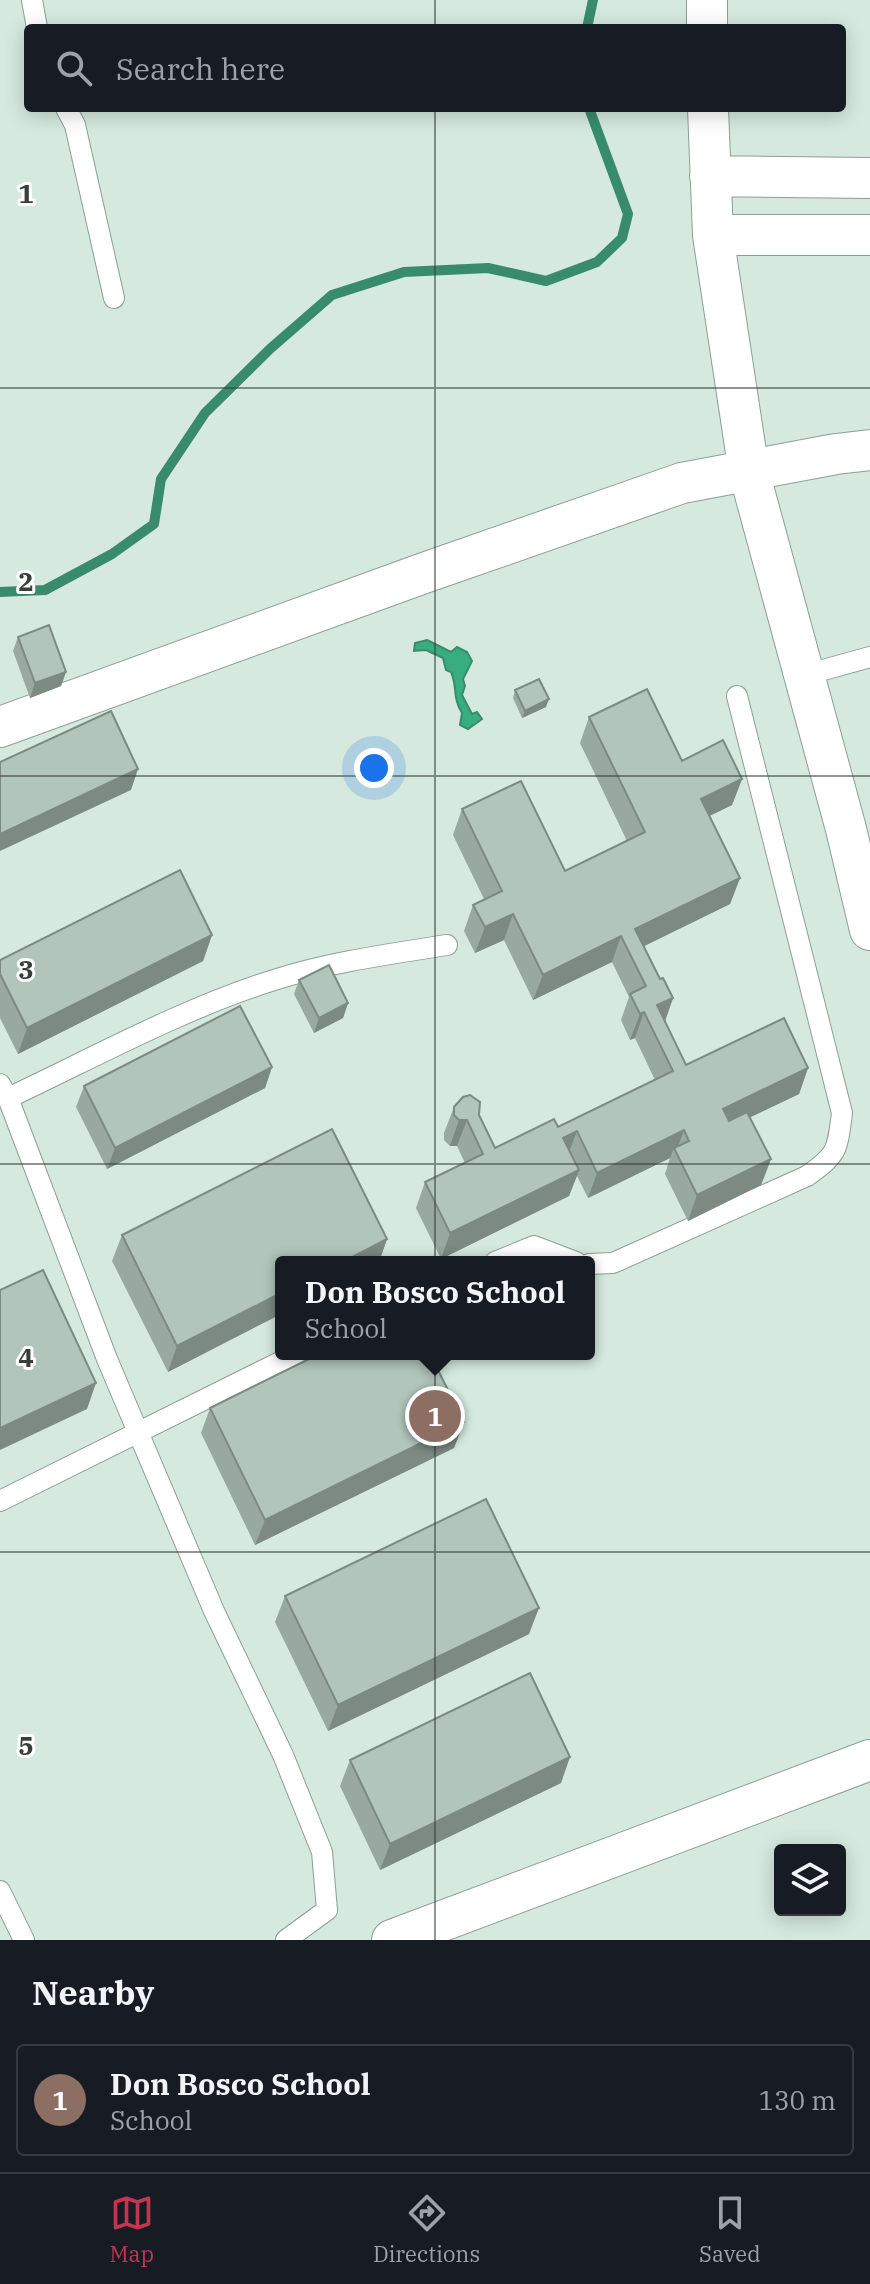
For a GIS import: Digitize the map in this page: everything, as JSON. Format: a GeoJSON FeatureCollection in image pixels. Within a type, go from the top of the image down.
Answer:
{"type":"FeatureCollection","features":[{"type":"Feature","properties":{"kind":"street"},"geometry":{"type":"LineString","coordinates":[[707,0],[707,24]]}},
{"type":"Feature","properties":{"kind":"street"},"geometry":{"type":"LineString","coordinates":[[708,112],[713,235],[749,472],[805,675],[858,828],[870,930]]}},
{"type":"Feature","properties":{"kind":"street"},"geometry":{"type":"LineString","coordinates":[[710,176],[870,178]]}},
{"type":"Feature","properties":{"kind":"street"},"geometry":{"type":"LineString","coordinates":[[713,235],[870,235]]}},
{"type":"Feature","properties":{"kind":"street"},"geometry":{"type":"LineString","coordinates":[[0,727],[667,488],[870,450]]}},
{"type":"Feature","properties":{"kind":"street"},"geometry":{"type":"LineString","coordinates":[[392,1940],[870,1760]]}},
{"type":"Feature","properties":{"kind":"lane"},"geometry":{"type":"LineString","coordinates":[[32,0],[36,24]]}},
{"type":"Feature","properties":{"kind":"lane"},"geometry":{"type":"LineString","coordinates":[[68,112],[75,125],[114,298]]}},
{"type":"Feature","properties":{"kind":"lane"},"geometry":{"type":"LineString","coordinates":[[805,675],[870,657]]}},
{"type":"Feature","properties":{"kind":"lane"},"geometry":{"type":"LineString","coordinates":[[595,1264],[613,1263],[807,1176],[832,1158],[839,1136],[842,1113],[737,696]]}},
{"type":"Feature","properties":{"kind":"lane"},"geometry":{"type":"LineString","coordinates":[[286,1940],[327,1910],[322,1852],[283,1755],[214,1611],[101,1345],[4,1091],[238,992],[277,979],[344,963],[447,945]]}},
{"type":"Feature","properties":{"kind":"lane"},"geometry":{"type":"LineString","coordinates":[[510,1256],[534,1246],[560,1256]]}},
{"type":"Feature","properties":{"kind":"lane"},"geometry":{"type":"LineString","coordinates":[[0,1501],[284,1360]]}},
{"type":"Feature","properties":{"kind":"lane"},"geometry":{"type":"LineString","coordinates":[[0,1891],[24,1940]]}},
{"type":"Feature","properties":{"kind":"shaded area"},"geometry":{"type":"Polygon","coordinates":[[[427,640],[451,652],[457,647],[467,652],[472,661],[463,679],[465,686],[462,695],[472,714],[477,712],[482,719],[468,729],[460,725],[462,713],[451,672],[446,670],[443,658],[426,650],[414,651],[415,643],[427,640]]]}},
{"type":"Feature","properties":{"kind":"building"},"geometry":{"type":"Polygon","coordinates":[[[49,625],[66,672],[35,683],[18,637],[49,625]]]}},
{"type":"Feature","properties":{"kind":"building"},"geometry":{"type":"Polygon","coordinates":[[[539,679],[549,699],[525,711],[515,690],[539,679]]]}},
{"type":"Feature","properties":{"kind":"building"},"geometry":{"type":"Polygon","coordinates":[[[647,689],[682,761],[723,740],[742,779],[701,799],[740,878],[635,929],[673,998],[657,1005],[686,1065],[784,1018],[808,1068],[723,1109],[729,1121],[747,1112],[771,1159],[697,1195],[674,1148],[689,1141],[684,1130],[597,1173],[577,1131],[563,1138],[579,1170],[450,1233],[425,1182],[483,1154],[467,1120],[459,1120],[454,1115],[454,1107],[463,1097],[470,1095],[480,1102],[479,1115],[495,1148],[554,1119],[558,1127],[673,1071],[644,1012],[640,1014],[630,994],[646,986],[621,936],[543,975],[513,914],[485,927],[473,905],[502,891],[462,809],[521,781],[565,871],[645,832],[589,717],[647,689]]]}},
{"type":"Feature","properties":{"kind":"building"},"geometry":{"type":"Polygon","coordinates":[[[111,711],[138,769],[0,834],[0,762],[111,711]]]}},
{"type":"Feature","properties":{"kind":"building"},"geometry":{"type":"Polygon","coordinates":[[[180,870],[212,935],[27,1028],[0,974],[0,960],[180,870]]]}},
{"type":"Feature","properties":{"kind":"building"},"geometry":{"type":"Polygon","coordinates":[[[329,965],[348,1003],[319,1018],[299,980],[329,965]]]}},
{"type":"Feature","properties":{"kind":"building"},"geometry":{"type":"Polygon","coordinates":[[[240,1006],[272,1067],[115,1148],[84,1086],[240,1006]]]}},
{"type":"Feature","properties":{"kind":"building"},"geometry":{"type":"Polygon","coordinates":[[[332,1129],[387,1239],[354,1256],[275,1256],[275,1296],[177,1346],[122,1235],[332,1129]]]}},
{"type":"Feature","properties":{"kind":"building"},"geometry":{"type":"Polygon","coordinates":[[[43,1270],[96,1383],[0,1428],[0,1290],[43,1270]]]}},
{"type":"Feature","properties":{"kind":"building"},"geometry":{"type":"Polygon","coordinates":[[[307,1360],[433,1360],[464,1422],[265,1520],[210,1408],[307,1360]]]}},
{"type":"Feature","properties":{"kind":"building"},"geometry":{"type":"Polygon","coordinates":[[[486,1499],[539,1608],[338,1705],[285,1596],[486,1499]]]}},
{"type":"Feature","properties":{"kind":"building"},"geometry":{"type":"Polygon","coordinates":[[[530,1673],[570,1757],[390,1844],[350,1760],[530,1673]]]}},
{"type":"Feature","properties":{"kind":"waterway"},"geometry":{"type":"LineString","coordinates":[[588,24],[593,0]]}},
{"type":"Feature","properties":{"kind":"waterway"},"geometry":{"type":"LineString","coordinates":[[0,592],[45,590],[112,554],[154,524],[161,479],[205,413],[271,348],[332,295],[404,272],[488,268],[546,281],[597,262],[622,238],[628,214],[590,112]]}},
{"type":"Feature","properties":{"kind":"place","name":"Don Bosco School"},"geometry":{"type":"Point","coordinates":[435,1416]}}]}
